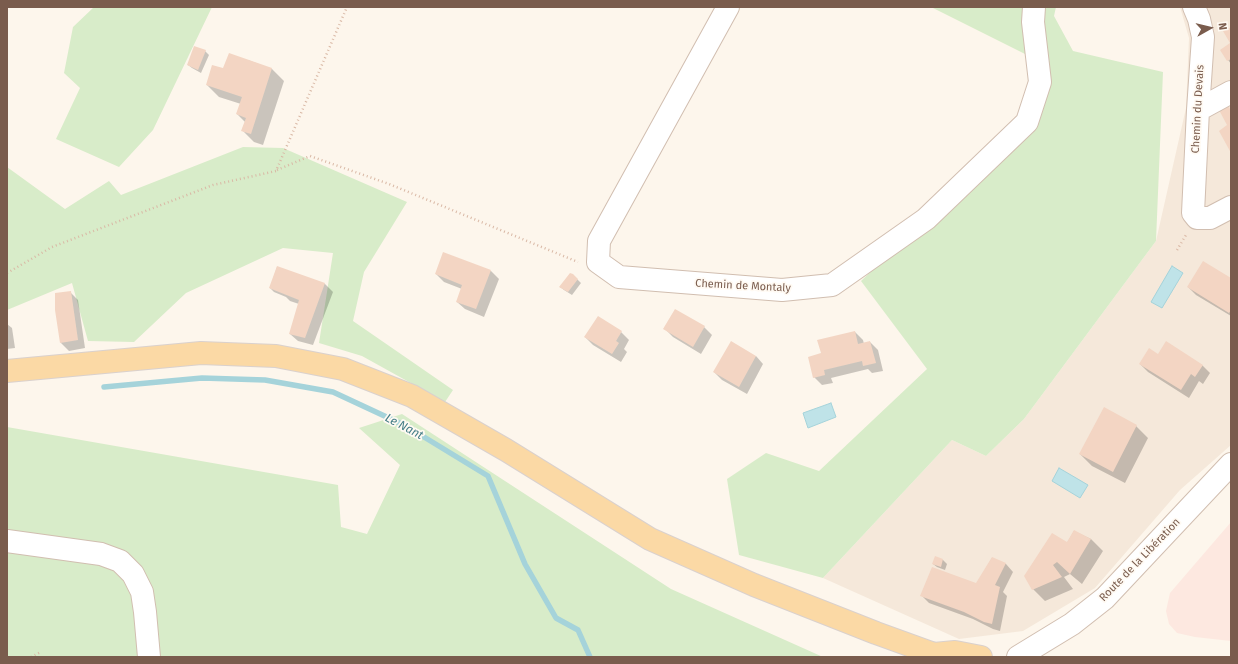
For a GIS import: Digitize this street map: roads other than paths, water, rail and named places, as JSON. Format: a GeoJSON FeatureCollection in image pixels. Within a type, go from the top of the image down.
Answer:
{"type":"FeatureCollection","features":[{"type":"Feature","properties":{"kind":"main road"},"geometry":{"type":"LineString","coordinates":[[7,371],[201,353],[276,356],[343,369],[412,396],[506,450],[650,540],[754,586],[936,656],[955,652],[981,657]]}},
{"type":"Feature","properties":{"kind":"street","name":"Chemin de Montaly"},"geometry":{"type":"LineString","coordinates":[[728,7],[599,241],[598,262],[619,277],[782,290],[832,285],[926,219],[1027,122],[1040,82],[1033,22],[1034,7]]}},
{"type":"Feature","properties":{"kind":"street","name":"Chemin du Devais"},"geometry":{"type":"LineString","coordinates":[[1194,7],[1203,37],[1193,213],[1197,218],[1210,218],[1231,207]]}},
{"type":"Feature","properties":{"kind":"street"},"geometry":{"type":"LineString","coordinates":[[1198,110],[1231,92]]}},
{"type":"Feature","properties":{"kind":"street","name":"Route de la Libération"},"geometry":{"type":"LineString","coordinates":[[1018,657],[1072,624],[1105,598],[1231,464]]}},
{"type":"Feature","properties":{"kind":"street"},"geometry":{"type":"LineString","coordinates":[[7,541],[101,554],[120,560],[133,574],[142,592],[149,657]]}},
{"type":"Feature","properties":{"kind":"water"},"geometry":{"type":"Polygon","coordinates":[[[1172,266],[1183,273],[1162,308],[1151,302],[1172,266]]]}},
{"type":"Feature","properties":{"kind":"water"},"geometry":{"type":"Polygon","coordinates":[[[831,403],[836,417],[808,428],[803,413],[831,403]]]}},
{"type":"Feature","properties":{"kind":"water"},"geometry":{"type":"Polygon","coordinates":[[[1059,468],[1088,485],[1080,498],[1052,481],[1059,468]]]}},
{"type":"Feature","properties":{"kind":"waterway","name":"Le Nant"},"geometry":{"type":"LineString","coordinates":[[104,387],[202,378],[265,380],[333,392],[406,426],[488,476],[525,564],[556,618],[578,630],[590,657]]}}]}
